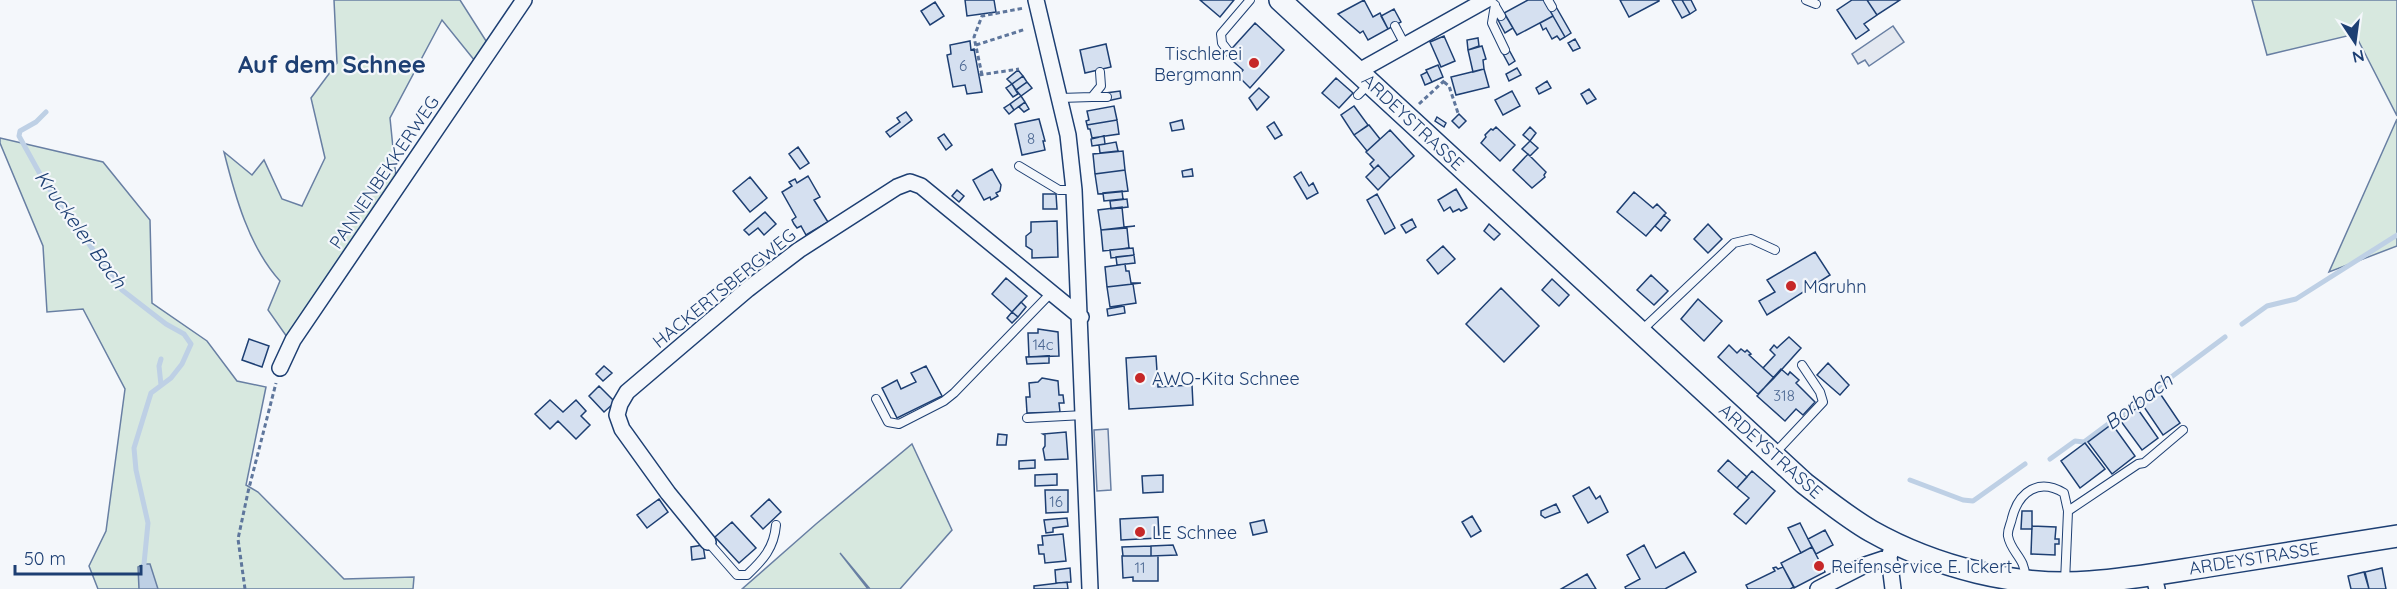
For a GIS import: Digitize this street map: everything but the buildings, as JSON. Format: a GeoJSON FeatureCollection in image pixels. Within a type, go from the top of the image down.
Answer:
{"type":"FeatureCollection","features":[{"type":"Feature","properties":{"kind":"main road","name":"ARDEYSTRASSE"},"geometry":{"type":"LineString","coordinates":[[1280,0],[1804,483],[1891,550],[2012,582],[2056,585],[2090,582],[2155,582],[2397,536]]}},
{"type":"Feature","properties":{"kind":"street","name":"PANNENBEKKERWEG"},"geometry":{"type":"LineString","coordinates":[[280,368],[293,340],[524,0]]}},
{"type":"Feature","properties":{"kind":"street"},"geometry":{"type":"LineString","coordinates":[[1369,84],[1405,45],[1491,2]]}},
{"type":"Feature","properties":{"kind":"street"},"geometry":{"type":"LineString","coordinates":[[1037,3],[1042,24],[1046,65],[1051,83],[1060,98],[1068,135],[1074,190],[1081,317],[1090,589]]}},
{"type":"Feature","properties":{"kind":"street","name":"HACKERTSBERGWEG"},"geometry":{"type":"LineString","coordinates":[[708,543],[668,493],[622,429],[617,415],[620,404],[627,392],[748,289],[799,250],[897,187],[916,183],[1081,317]]}},
{"type":"Feature","properties":{"kind":"street"},"geometry":{"type":"LineString","coordinates":[[1818,589],[1842,579],[1891,550],[1893,589]]}},
{"type":"Feature","properties":{"kind":"lane"},"geometry":{"type":"LineString","coordinates":[[1229,52],[1222,43],[1221,34],[1250,0]]}},
{"type":"Feature","properties":{"kind":"lane"},"geometry":{"type":"LineString","coordinates":[[1806,0],[1816,4]]}},
{"type":"Feature","properties":{"kind":"lane"},"geometry":{"type":"LineString","coordinates":[[1491,2],[1501,16]]}},
{"type":"Feature","properties":{"kind":"lane"},"geometry":{"type":"LineString","coordinates":[[1491,2],[1492,23],[1505,50]]}},
{"type":"Feature","properties":{"kind":"lane"},"geometry":{"type":"LineString","coordinates":[[1395,26],[1405,45]]}},
{"type":"Feature","properties":{"kind":"lane"},"geometry":{"type":"LineString","coordinates":[[1092,97],[1101,86],[1100,72]]}},
{"type":"Feature","properties":{"kind":"lane"},"geometry":{"type":"LineString","coordinates":[[1060,98],[1107,97]]}},
{"type":"Feature","properties":{"kind":"lane"},"geometry":{"type":"LineString","coordinates":[[1019,166],[1059,190],[1074,190]]}},
{"type":"Feature","properties":{"kind":"lane"},"geometry":{"type":"LineString","coordinates":[[1641,331],[1734,243],[1751,238],[1775,250]]}},
{"type":"Feature","properties":{"kind":"lane"},"geometry":{"type":"LineString","coordinates":[[876,399],[888,422],[893,424],[899,424],[944,401],[1050,294]]}},
{"type":"Feature","properties":{"kind":"lane"},"geometry":{"type":"LineString","coordinates":[[1774,454],[1823,402],[1820,392],[1802,365]]}},
{"type":"Feature","properties":{"kind":"lane"},"geometry":{"type":"LineString","coordinates":[[1027,418],[1084,415]]}},
{"type":"Feature","properties":{"kind":"lane"},"geometry":{"type":"LineString","coordinates":[[2068,511],[2138,464],[2144,463],[2183,430]]}},
{"type":"Feature","properties":{"kind":"lane"},"geometry":{"type":"LineString","coordinates":[[2012,582],[2025,566],[2010,543],[2008,533],[2015,507],[2021,497],[2031,489],[2042,486],[2053,487],[2064,493],[2068,511],[2056,585]]}},
{"type":"Feature","properties":{"kind":"lane"},"geometry":{"type":"LineString","coordinates":[[708,543],[737,575],[747,575],[767,555],[775,538],[776,525]]}},
{"type":"Feature","properties":{"kind":"path"},"geometry":{"type":"LineString","coordinates":[[1019,69],[980,75],[974,37],[982,16],[1037,3]]}},
{"type":"Feature","properties":{"kind":"path"},"geometry":{"type":"LineString","coordinates":[[976,45],[1042,24]]}},
{"type":"Feature","properties":{"kind":"path"},"geometry":{"type":"LineString","coordinates":[[1407,116],[1444,81],[1449,86],[1458,113]]}},
{"type":"Feature","properties":{"kind":"path"},"geometry":{"type":"LineString","coordinates":[[245,589],[238,539],[280,368]]}},
{"type":"Feature","properties":{"kind":"shaded area"},"geometry":{"type":"Polygon","coordinates":[[[334,0],[460,0],[488,44],[475,61],[442,20],[390,118],[396,178],[287,337],[268,310],[280,281],[260,253],[244,220],[224,152],[252,175],[264,160],[282,199],[302,206],[325,158],[311,98],[337,63],[334,0]]]}},
{"type":"Feature","properties":{"kind":"shaded area"},"geometry":{"type":"Polygon","coordinates":[[[2252,0],[2397,0],[2397,116],[2355,34],[2267,55],[2252,0]]]}},
{"type":"Feature","properties":{"kind":"shaded area"},"geometry":{"type":"Polygon","coordinates":[[[1893,26],[1904,42],[1869,66],[1865,60],[1858,64],[1852,54],[1893,26]]]}},
{"type":"Feature","properties":{"kind":"shaded area"},"geometry":{"type":"Polygon","coordinates":[[[2397,119],[2397,246],[2329,272],[2397,119]]]}},
{"type":"Feature","properties":{"kind":"shaded area"},"geometry":{"type":"Polygon","coordinates":[[[0,138],[103,162],[150,220],[152,303],[207,341],[237,381],[266,387],[246,485],[258,492],[344,579],[414,577],[413,589],[98,589],[89,566],[106,531],[125,389],[83,309],[47,312],[43,246],[0,143],[0,138]]]}},
{"type":"Feature","properties":{"kind":"shaded area"},"geometry":{"type":"Polygon","coordinates":[[[1108,429],[1111,490],[1097,491],[1094,430],[1108,429]]]}},
{"type":"Feature","properties":{"kind":"shaded area"},"geometry":{"type":"Polygon","coordinates":[[[912,444],[952,530],[900,589],[870,589],[840,553],[868,589],[742,589],[816,524],[912,444]]]}},
{"type":"Feature","properties":{"kind":"water"},"geometry":{"type":"Polygon","coordinates":[[[150,564],[158,589],[139,589],[138,567],[150,564]]]}},
{"type":"Feature","properties":{"kind":"waterway","name":"Kruckeler Bach"},"geometry":{"type":"LineString","coordinates":[[46,112],[36,122],[20,131],[19,136],[45,183],[122,290],[166,324],[184,334],[191,344],[182,364],[171,378],[151,393],[134,448],[136,470],[148,523],[144,564]]}},
{"type":"Feature","properties":{"kind":"waterway","name":"Borbach"},"geometry":{"type":"LineString","coordinates":[[2242,324],[2267,306],[2296,299],[2397,235]]}},
{"type":"Feature","properties":{"kind":"waterway","name":"Borbach"},"geometry":{"type":"LineString","coordinates":[[2050,459],[2075,441],[2084,442],[2225,337]]}},
{"type":"Feature","properties":{"kind":"waterway"},"geometry":{"type":"LineString","coordinates":[[161,359],[159,366],[161,385]]}},
{"type":"Feature","properties":{"kind":"waterway","name":"Borbach"},"geometry":{"type":"LineString","coordinates":[[1910,480],[1963,500],[1973,501],[2025,464]]}},
{"type":"Feature","properties":{"kind":"place","name":"Tischlerei Bergmann"},"geometry":{"type":"Point","coordinates":[1254,63]}},
{"type":"Feature","properties":{"kind":"place","name":"Maruhn"},"geometry":{"type":"Point","coordinates":[1791,286]}},
{"type":"Feature","properties":{"kind":"place","name":"AWO-Kita Schnee"},"geometry":{"type":"Point","coordinates":[1140,378]}},
{"type":"Feature","properties":{"kind":"place","name":"LE Schnee"},"geometry":{"type":"Point","coordinates":[1140,532]}},
{"type":"Feature","properties":{"kind":"place","name":"Reifenservice E. Ickert"},"geometry":{"type":"Point","coordinates":[1819,566]}},
{"type":"Feature","properties":{"kind":"district","name":"Auf dem Schnee"},"geometry":{"type":"Point","coordinates":[332,64]}}]}
